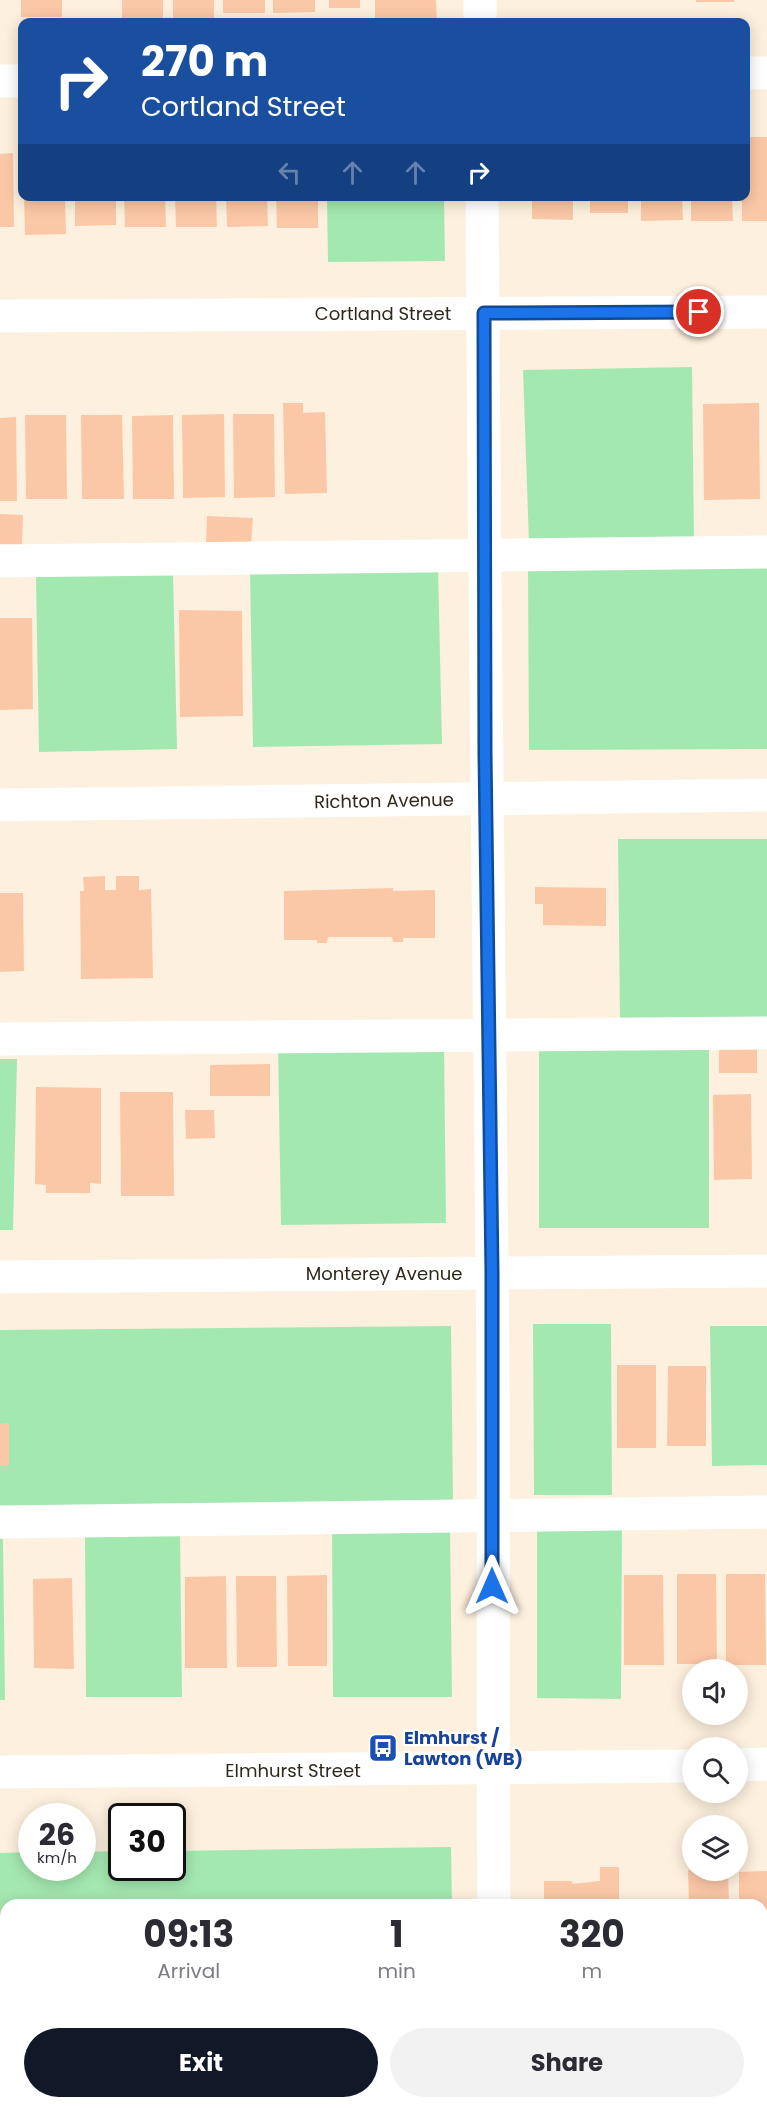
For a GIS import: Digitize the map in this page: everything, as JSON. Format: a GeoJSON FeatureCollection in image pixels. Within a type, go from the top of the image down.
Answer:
{"type":"FeatureCollection","features":[{"type":"Feature","properties":{"kind":"street"},"geometry":{"type":"LineString","coordinates":[[480,0],[480,18]]}},
{"type":"Feature","properties":{"kind":"street"},"geometry":{"type":"LineString","coordinates":[[750,73],[767,73]]}},
{"type":"Feature","properties":{"kind":"street"},"geometry":{"type":"LineString","coordinates":[[0,81],[18,81]]}},
{"type":"Feature","properties":{"kind":"street"},"geometry":{"type":"LineString","coordinates":[[482,201],[492,1273],[494,1899]]}},
{"type":"Feature","properties":{"kind":"street","name":"Cortland Street"},"geometry":{"type":"LineString","coordinates":[[0,316],[767,312]]}},
{"type":"Feature","properties":{"kind":"street"},"geometry":{"type":"LineString","coordinates":[[0,561],[767,552]]}},
{"type":"Feature","properties":{"kind":"street","name":"Richton Avenue"},"geometry":{"type":"LineString","coordinates":[[0,805],[767,795]]}},
{"type":"Feature","properties":{"kind":"street"},"geometry":{"type":"LineString","coordinates":[[0,1040],[767,1034]]}},
{"type":"Feature","properties":{"kind":"street","name":"Monterey Avenue"},"geometry":{"type":"LineString","coordinates":[[0,1277],[767,1271]]}},
{"type":"Feature","properties":{"kind":"street"},"geometry":{"type":"LineString","coordinates":[[0,1522],[767,1512]]}},
{"type":"Feature","properties":{"kind":"street"},"geometry":{"type":"LineString","coordinates":[[748,1765],[767,1764]]}},
{"type":"Feature","properties":{"kind":"street","name":"Elmhurst Street"},"geometry":{"type":"LineString","coordinates":[[0,1773],[682,1766]]}},
{"type":"Feature","properties":{"kind":"green space"},"geometry":{"type":"Polygon","coordinates":[[[327,201],[444,201],[445,261],[328,262],[327,201]]]}},
{"type":"Feature","properties":{"kind":"green space"},"geometry":{"type":"Polygon","coordinates":[[[692,367],[694,543],[529,543],[523,370],[692,367]]]}},
{"type":"Feature","properties":{"kind":"green space"},"geometry":{"type":"Polygon","coordinates":[[[438,567],[442,744],[253,747],[250,570],[438,567]]]}},
{"type":"Feature","properties":{"kind":"green space"},"geometry":{"type":"Polygon","coordinates":[[[767,568],[767,749],[529,750],[528,569],[767,568]]]}},
{"type":"Feature","properties":{"kind":"green space"},"geometry":{"type":"Polygon","coordinates":[[[173,573],[177,749],[39,752],[36,576],[173,573]]]}},
{"type":"Feature","properties":{"kind":"green space"},"geometry":{"type":"Polygon","coordinates":[[[618,839],[767,839],[767,1018],[620,1020],[618,839]]]}},
{"type":"Feature","properties":{"kind":"green space"},"geometry":{"type":"Polygon","coordinates":[[[444,1043],[446,1223],[281,1225],[278,1045],[444,1043]]]}},
{"type":"Feature","properties":{"kind":"green space"},"geometry":{"type":"Polygon","coordinates":[[[539,1048],[709,1048],[709,1228],[539,1228],[539,1048]]]}},
{"type":"Feature","properties":{"kind":"green space"},"geometry":{"type":"Polygon","coordinates":[[[0,1059],[17,1059],[13,1230],[0,1230],[0,1059]]]}},
{"type":"Feature","properties":{"kind":"green space"},"geometry":{"type":"Polygon","coordinates":[[[533,1324],[611,1324],[612,1495],[534,1495],[533,1324]]]}},
{"type":"Feature","properties":{"kind":"green space"},"geometry":{"type":"Polygon","coordinates":[[[451,1326],[453,1503],[0,1507],[0,1330],[451,1326]]]}},
{"type":"Feature","properties":{"kind":"green space"},"geometry":{"type":"Polygon","coordinates":[[[710,1326],[767,1326],[767,1465],[712,1466],[710,1326]]]}},
{"type":"Feature","properties":{"kind":"green space"},"geometry":{"type":"Polygon","coordinates":[[[537,1527],[622,1527],[621,1699],[537,1698],[537,1527]]]}},
{"type":"Feature","properties":{"kind":"green space"},"geometry":{"type":"Polygon","coordinates":[[[450,1530],[452,1697],[333,1697],[332,1531],[450,1530]]]}},
{"type":"Feature","properties":{"kind":"green space"},"geometry":{"type":"Polygon","coordinates":[[[180,1533],[182,1697],[86,1697],[85,1534],[180,1533]]]}},
{"type":"Feature","properties":{"kind":"green space"},"geometry":{"type":"Polygon","coordinates":[[[0,1539],[3,1539],[5,1700],[0,1700],[0,1539]]]}},
{"type":"Feature","properties":{"kind":"green space"},"geometry":{"type":"Polygon","coordinates":[[[451,1847],[452,1899],[0,1899],[0,1853],[18,1852],[18,1881],[96,1881],[96,1852],[108,1851],[108,1881],[186,1881],[186,1851],[451,1847]]]}},
{"type":"Feature","properties":{"kind":"building"},"geometry":{"type":"Polygon","coordinates":[[[21,0],[62,0],[62,17],[21,17],[21,0]]]}},
{"type":"Feature","properties":{"kind":"building"},"geometry":{"type":"Polygon","coordinates":[[[122,0],[163,0],[163,18],[122,18],[122,0]]]}},
{"type":"Feature","properties":{"kind":"building"},"geometry":{"type":"Polygon","coordinates":[[[173,0],[214,0],[214,18],[173,18],[173,0]]]}},
{"type":"Feature","properties":{"kind":"building"},"geometry":{"type":"Polygon","coordinates":[[[223,0],[265,0],[265,13],[223,13],[223,0]]]}},
{"type":"Feature","properties":{"kind":"building"},"geometry":{"type":"Polygon","coordinates":[[[273,0],[315,0],[315,12],[273,13],[273,0]]]}},
{"type":"Feature","properties":{"kind":"building"},"geometry":{"type":"Polygon","coordinates":[[[329,0],[360,0],[360,8],[329,8],[329,0]]]}},
{"type":"Feature","properties":{"kind":"building"},"geometry":{"type":"Polygon","coordinates":[[[375,0],[436,0],[437,18],[375,18],[375,0]]]}},
{"type":"Feature","properties":{"kind":"building"},"geometry":{"type":"Polygon","coordinates":[[[696,0],[734,0],[734,2],[696,2],[696,0]]]}},
{"type":"Feature","properties":{"kind":"building"},"geometry":{"type":"Polygon","coordinates":[[[750,137],[767,137],[767,221],[742,221],[742,201],[750,201],[750,137]]]}},
{"type":"Feature","properties":{"kind":"building"},"geometry":{"type":"Polygon","coordinates":[[[13,153],[14,227],[0,227],[0,154],[13,153]]]}},
{"type":"Feature","properties":{"kind":"building"},"geometry":{"type":"Polygon","coordinates":[[[24,201],[65,201],[66,234],[25,235],[24,201]]]}},
{"type":"Feature","properties":{"kind":"building"},"geometry":{"type":"Polygon","coordinates":[[[75,201],[116,201],[116,225],[75,226],[75,201]]]}},
{"type":"Feature","properties":{"kind":"building"},"geometry":{"type":"Polygon","coordinates":[[[124,201],[165,201],[166,227],[125,227],[124,201]]]}},
{"type":"Feature","properties":{"kind":"building"},"geometry":{"type":"Polygon","coordinates":[[[175,201],[216,201],[217,227],[176,227],[175,201]]]}},
{"type":"Feature","properties":{"kind":"building"},"geometry":{"type":"Polygon","coordinates":[[[226,201],[267,201],[268,226],[227,227],[226,201]]]}},
{"type":"Feature","properties":{"kind":"building"},"geometry":{"type":"Polygon","coordinates":[[[276,201],[318,201],[318,228],[277,228],[276,201]]]}},
{"type":"Feature","properties":{"kind":"building"},"geometry":{"type":"Polygon","coordinates":[[[532,201],[573,201],[573,220],[532,219],[532,201]]]}},
{"type":"Feature","properties":{"kind":"building"},"geometry":{"type":"Polygon","coordinates":[[[590,201],[628,201],[628,213],[590,213],[590,201]]]}},
{"type":"Feature","properties":{"kind":"building"},"geometry":{"type":"Polygon","coordinates":[[[641,201],[682,201],[683,220],[641,221],[641,201]]]}},
{"type":"Feature","properties":{"kind":"building"},"geometry":{"type":"Polygon","coordinates":[[[691,201],[732,201],[733,221],[691,221],[691,201]]]}},
{"type":"Feature","properties":{"kind":"building"},"geometry":{"type":"Polygon","coordinates":[[[283,403],[303,403],[303,413],[325,412],[327,493],[285,494],[283,403]]]}},
{"type":"Feature","properties":{"kind":"building"},"geometry":{"type":"Polygon","coordinates":[[[759,403],[760,499],[704,500],[703,404],[759,403]]]}},
{"type":"Feature","properties":{"kind":"building"},"geometry":{"type":"Polygon","coordinates":[[[224,414],[225,497],[183,498],[182,415],[224,414]]]}},
{"type":"Feature","properties":{"kind":"building"},"geometry":{"type":"Polygon","coordinates":[[[233,414],[274,414],[275,497],[234,498],[233,414]]]}},
{"type":"Feature","properties":{"kind":"building"},"geometry":{"type":"Polygon","coordinates":[[[25,415],[66,415],[67,499],[26,499],[25,415]]]}},
{"type":"Feature","properties":{"kind":"building"},"geometry":{"type":"Polygon","coordinates":[[[81,415],[122,415],[124,499],[82,499],[81,415]]]}},
{"type":"Feature","properties":{"kind":"building"},"geometry":{"type":"Polygon","coordinates":[[[173,415],[174,499],[133,499],[132,416],[173,415]]]}},
{"type":"Feature","properties":{"kind":"building"},"geometry":{"type":"Polygon","coordinates":[[[16,417],[17,501],[0,501],[0,418],[16,417]]]}},
{"type":"Feature","properties":{"kind":"building"},"geometry":{"type":"Polygon","coordinates":[[[0,514],[23,515],[22,545],[0,544],[0,514]]]}},
{"type":"Feature","properties":{"kind":"building"},"geometry":{"type":"Polygon","coordinates":[[[207,516],[253,518],[251,545],[206,543],[207,516]]]}},
{"type":"Feature","properties":{"kind":"building"},"geometry":{"type":"Polygon","coordinates":[[[179,610],[242,611],[243,716],[180,717],[179,610]]]}},
{"type":"Feature","properties":{"kind":"building"},"geometry":{"type":"Polygon","coordinates":[[[0,618],[32,618],[33,709],[0,710],[0,618]]]}},
{"type":"Feature","properties":{"kind":"building"},"geometry":{"type":"Polygon","coordinates":[[[105,876],[105,890],[116,890],[116,876],[139,876],[139,890],[151,889],[153,978],[81,979],[80,891],[84,891],[83,877],[105,876]]]}},
{"type":"Feature","properties":{"kind":"building"},"geometry":{"type":"Polygon","coordinates":[[[535,887],[606,888],[606,926],[543,925],[543,904],[535,904],[535,887]]]}},
{"type":"Feature","properties":{"kind":"building"},"geometry":{"type":"Polygon","coordinates":[[[393,888],[393,891],[435,890],[435,938],[403,938],[403,942],[393,942],[392,937],[328,937],[327,943],[317,943],[317,940],[284,940],[284,891],[393,888]]]}},
{"type":"Feature","properties":{"kind":"building"},"geometry":{"type":"Polygon","coordinates":[[[0,893],[23,893],[24,971],[0,972],[0,893]]]}},
{"type":"Feature","properties":{"kind":"building"},"geometry":{"type":"Polygon","coordinates":[[[719,1044],[757,1044],[757,1073],[719,1073],[719,1044]]]}},
{"type":"Feature","properties":{"kind":"building"},"geometry":{"type":"Polygon","coordinates":[[[270,1064],[270,1096],[210,1096],[210,1065],[270,1064]]]}},
{"type":"Feature","properties":{"kind":"building"},"geometry":{"type":"Polygon","coordinates":[[[36,1087],[101,1088],[101,1184],[90,1183],[90,1193],[46,1193],[46,1185],[35,1184],[36,1087]]]}},
{"type":"Feature","properties":{"kind":"building"},"geometry":{"type":"Polygon","coordinates":[[[120,1092],[173,1092],[174,1196],[121,1196],[120,1092]]]}},
{"type":"Feature","properties":{"kind":"building"},"geometry":{"type":"Polygon","coordinates":[[[751,1094],[752,1179],[714,1180],[713,1095],[751,1094]]]}},
{"type":"Feature","properties":{"kind":"building"},"geometry":{"type":"Polygon","coordinates":[[[185,1110],[214,1110],[215,1138],[186,1139],[185,1110]]]}},
{"type":"Feature","properties":{"kind":"building"},"geometry":{"type":"Polygon","coordinates":[[[617,1365],[656,1365],[656,1448],[617,1448],[617,1365]]]}},
{"type":"Feature","properties":{"kind":"building"},"geometry":{"type":"Polygon","coordinates":[[[668,1366],[706,1366],[706,1446],[667,1446],[668,1366]]]}},
{"type":"Feature","properties":{"kind":"building"},"geometry":{"type":"Polygon","coordinates":[[[0,1423],[9,1423],[9,1466],[0,1466],[0,1423]]]}},
{"type":"Feature","properties":{"kind":"building"},"geometry":{"type":"Polygon","coordinates":[[[677,1574],[716,1574],[717,1659],[682,1659],[682,1664],[677,1664],[677,1574]]]}},
{"type":"Feature","properties":{"kind":"building"},"geometry":{"type":"Polygon","coordinates":[[[726,1574],[765,1574],[766,1665],[748,1665],[748,1659],[726,1659],[726,1574]]]}},
{"type":"Feature","properties":{"kind":"building"},"geometry":{"type":"Polygon","coordinates":[[[327,1575],[327,1666],[288,1666],[287,1576],[327,1575]]]}},
{"type":"Feature","properties":{"kind":"building"},"geometry":{"type":"Polygon","coordinates":[[[624,1575],[663,1575],[664,1665],[624,1665],[624,1575]]]}},
{"type":"Feature","properties":{"kind":"building"},"geometry":{"type":"Polygon","coordinates":[[[226,1576],[227,1668],[185,1668],[185,1577],[226,1576]]]}},
{"type":"Feature","properties":{"kind":"building"},"geometry":{"type":"Polygon","coordinates":[[[236,1576],[276,1576],[277,1667],[237,1667],[236,1576]]]}},
{"type":"Feature","properties":{"kind":"building"},"geometry":{"type":"Polygon","coordinates":[[[72,1578],[74,1669],[34,1668],[33,1579],[72,1578]]]}},
{"type":"Feature","properties":{"kind":"building"},"geometry":{"type":"Polygon","coordinates":[[[600,1867],[619,1867],[619,1899],[544,1899],[544,1881],[572,1881],[572,1884],[600,1881],[600,1867]]]}},
{"type":"Feature","properties":{"kind":"building"},"geometry":{"type":"Polygon","coordinates":[[[767,1871],[767,1899],[739,1899],[739,1881],[748,1881],[748,1872],[767,1871]]]}},
{"type":"Feature","properties":{"kind":"building"},"geometry":{"type":"Polygon","coordinates":[[[688,1881],[728,1881],[729,1899],[689,1899],[688,1881]]]}},
{"type":"Feature","properties":{"kind":"place","name":"Elmhurst / Lawton (WB)"},"geometry":{"type":"Point","coordinates":[383,1748]}},
{"type":"Feature","properties":{"kind":"route"},"geometry":{"type":"LineString","coordinates":[[492,1586],[492,1273],[485,754],[484,313],[699,312]]}}]}
